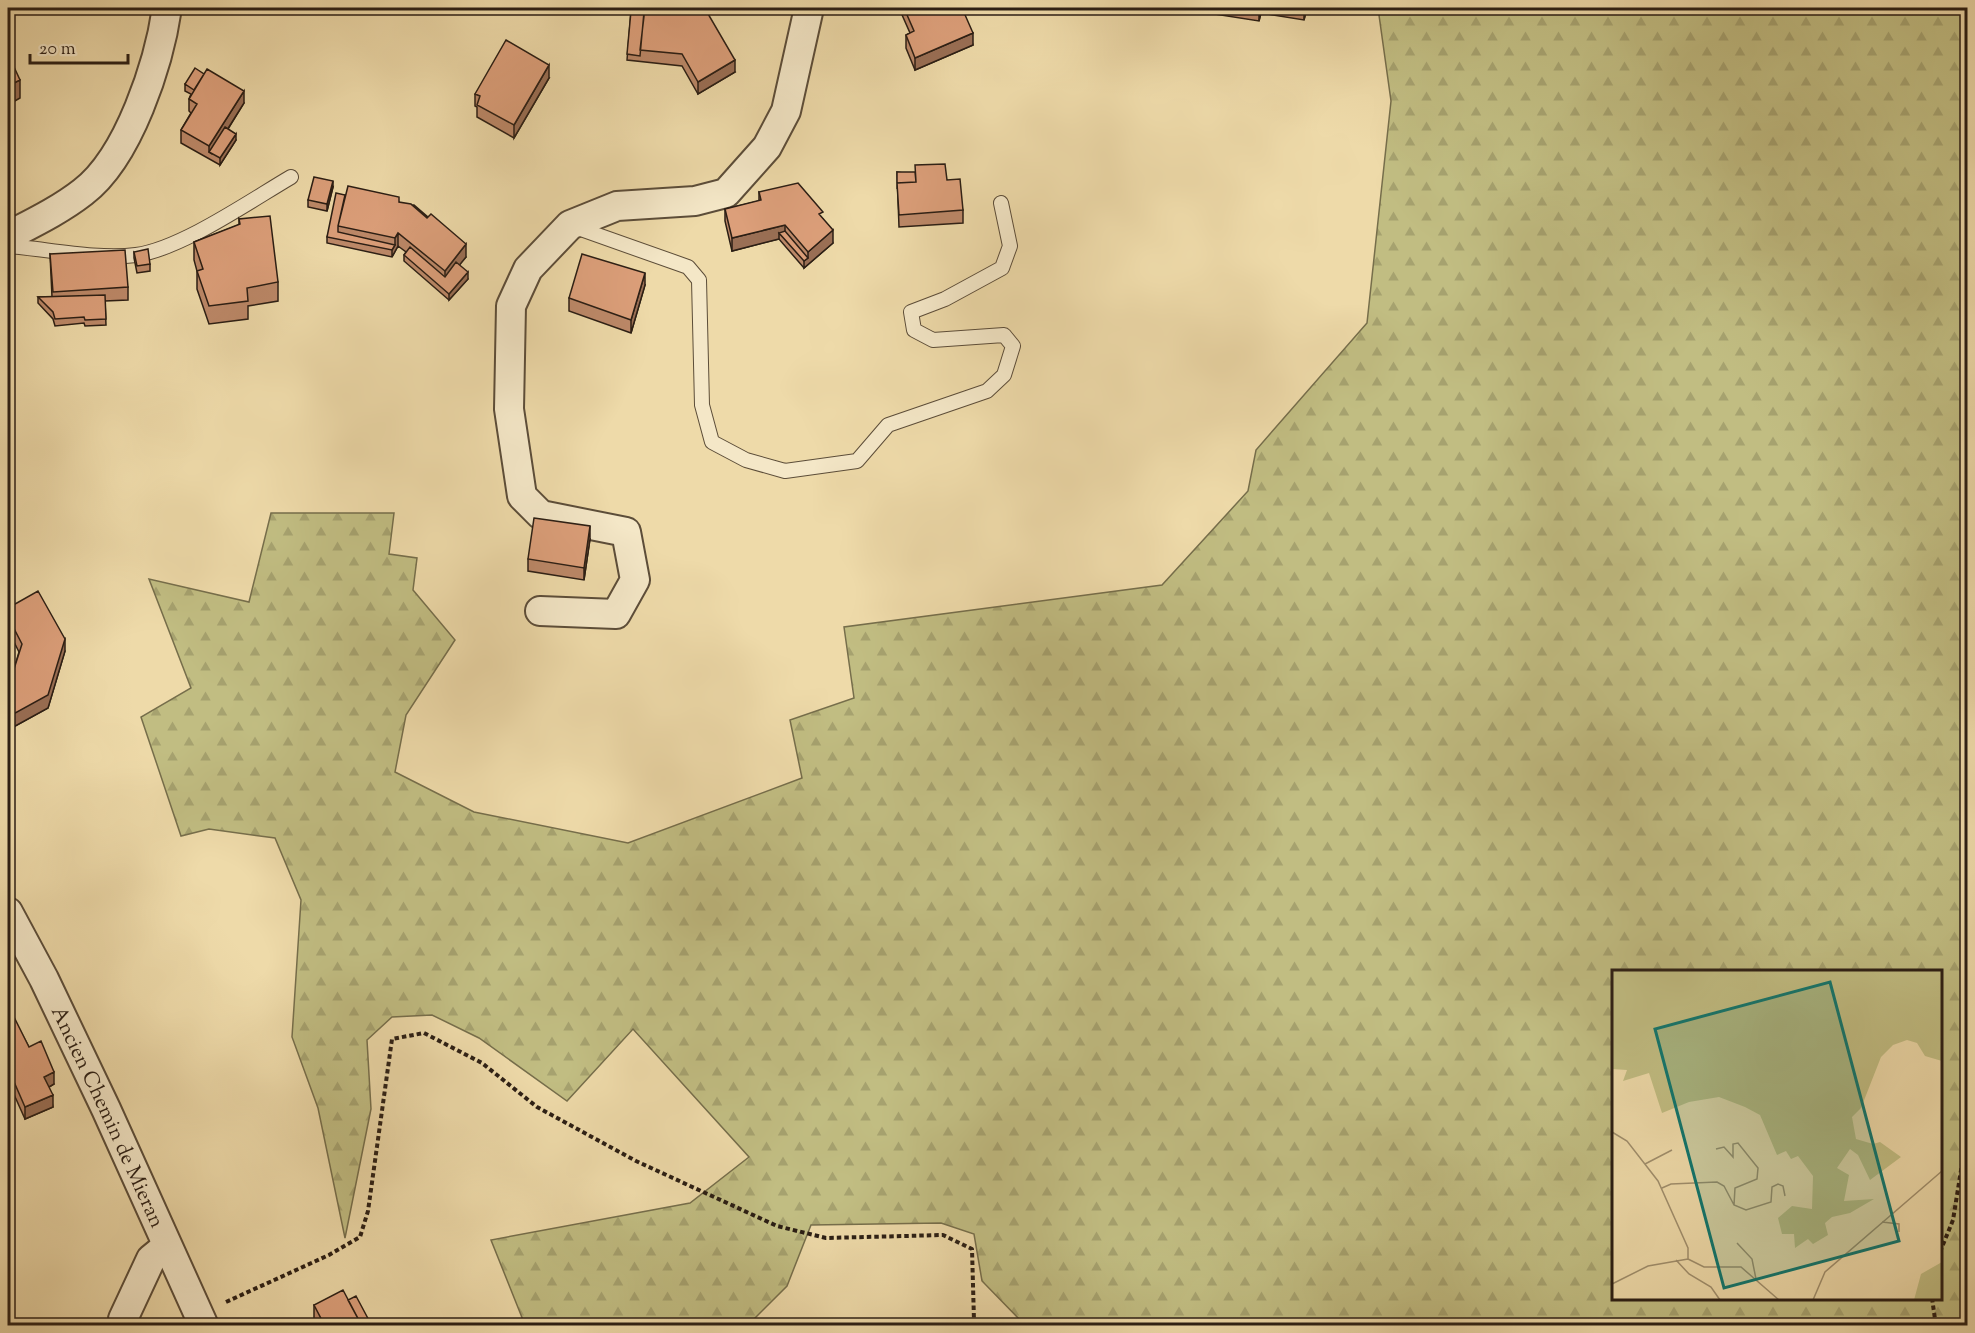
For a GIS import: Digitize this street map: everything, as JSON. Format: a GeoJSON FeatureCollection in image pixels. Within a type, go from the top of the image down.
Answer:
{"type":"FeatureCollection","features":[{"type":"Feature","properties":{"kind":"street"},"geometry":{"type":"LineString","coordinates":[[8,236],[46,217],[84,191],[114,156],[142,99],[163,32],[167,8]]}},
{"type":"Feature","properties":{"kind":"street"},"geometry":{"type":"LineString","coordinates":[[540,611],[616,614],[635,580],[626,532],[542,515],[522,496],[509,409],[511,306],[528,269],[570,225],[617,206],[695,201],[726,193],[767,147],[786,111],[809,8]]}},
{"type":"Feature","properties":{"kind":"street","name":"Ancien Chemin de Mieran"},"geometry":{"type":"LineString","coordinates":[[8,912],[60,1012],[201,1320]]}},
{"type":"Feature","properties":{"kind":"street"},"geometry":{"type":"LineString","coordinates":[[123,1326],[123,1319],[151,1259],[167,1246]]}},
{"type":"Feature","properties":{"kind":"lane"},"geometry":{"type":"LineString","coordinates":[[8,246],[115,256],[151,252],[177,243],[291,177]]}},
{"type":"Feature","properties":{"kind":"lane"},"geometry":{"type":"LineString","coordinates":[[570,225],[688,267],[699,280],[702,405],[712,442],[746,460],[785,471],[857,461],[888,425],[987,391],[1004,375],[1013,346],[1004,335],[933,340],[914,330],[911,312],[945,299],[1002,268],[1010,246],[1001,203]]}},
{"type":"Feature","properties":{"kind":"path"},"geometry":{"type":"LineString","coordinates":[[201,1320],[360,1237],[368,1211],[392,1039],[424,1033],[482,1063],[537,1107],[636,1161],[777,1227],[826,1238],[943,1235],[972,1249],[974,1321],[978,1326]]}},
{"type":"Feature","properties":{"kind":"path"},"geometry":{"type":"LineString","coordinates":[[1942,1249],[1953,1220],[1968,1127]]}},
{"type":"Feature","properties":{"kind":"path"},"geometry":{"type":"LineString","coordinates":[[1932,1300],[1936,1326]]}},
{"type":"Feature","properties":{"kind":"green space"},"geometry":{"type":"Polygon","coordinates":[[[1378,8],[1967,8],[1967,1325],[1032,1325],[1020,1320],[982,1281],[974,1234],[941,1223],[811,1225],[787,1286],[748,1325],[525,1325],[491,1240],[690,1203],[749,1157],[633,1029],[567,1101],[479,1038],[432,1015],[392,1017],[367,1040],[371,1109],[345,1238],[318,1108],[292,1037],[301,900],[275,838],[209,829],[181,836],[141,717],[191,688],[149,579],[249,602],[271,513],[394,513],[389,554],[417,558],[413,590],[455,640],[406,715],[395,772],[474,812],[628,843],[802,778],[790,720],[854,698],[844,627],[1162,585],[1248,491],[1256,450],[1367,323],[1391,101],[1378,8]]]}},
{"type":"Feature","properties":{"kind":"building"},"geometry":{"type":"Polygon","coordinates":[[[645,8],[707,12],[735,60],[698,82],[682,54],[640,50],[645,8]]]}},
{"type":"Feature","properties":{"kind":"building"},"geometry":{"type":"Polygon","coordinates":[[[904,8],[962,8],[973,33],[915,58],[906,35],[914,31],[904,8]]]}},
{"type":"Feature","properties":{"kind":"building"},"geometry":{"type":"Polygon","coordinates":[[[631,11],[644,12],[640,56],[627,54],[631,11]]]}},
{"type":"Feature","properties":{"kind":"building"},"geometry":{"type":"Polygon","coordinates":[[[506,40],[549,65],[514,125],[477,105],[480,96],[475,94],[506,40]]]}},
{"type":"Feature","properties":{"kind":"building"},"geometry":{"type":"Polygon","coordinates":[[[8,54],[20,80],[8,86],[8,54]]]}},
{"type":"Feature","properties":{"kind":"building"},"geometry":{"type":"Polygon","coordinates":[[[195,68],[204,74],[194,90],[185,84],[195,68]]]}},
{"type":"Feature","properties":{"kind":"building"},"geometry":{"type":"Polygon","coordinates":[[[207,69],[244,91],[209,146],[181,130],[197,104],[189,99],[207,69]]]}},
{"type":"Feature","properties":{"kind":"building"},"geometry":{"type":"Polygon","coordinates":[[[225,127],[236,134],[220,158],[209,152],[225,127]]]}},
{"type":"Feature","properties":{"kind":"building"},"geometry":{"type":"Polygon","coordinates":[[[945,164],[947,180],[960,179],[963,210],[899,215],[897,183],[916,182],[915,165],[945,164]]]}},
{"type":"Feature","properties":{"kind":"building"},"geometry":{"type":"Polygon","coordinates":[[[897,172],[915,172],[916,182],[897,183],[897,172]]]}},
{"type":"Feature","properties":{"kind":"building"},"geometry":{"type":"Polygon","coordinates":[[[314,177],[333,181],[327,204],[308,200],[314,177]]]}},
{"type":"Feature","properties":{"kind":"building"},"geometry":{"type":"Polygon","coordinates":[[[798,183],[823,212],[819,214],[833,230],[808,252],[785,225],[732,238],[725,209],[761,200],[759,192],[798,183]]]}},
{"type":"Feature","properties":{"kind":"building"},"geometry":{"type":"Polygon","coordinates":[[[348,186],[399,197],[399,202],[411,204],[427,218],[431,214],[466,244],[445,271],[398,233],[395,238],[338,226],[348,186]]]}},
{"type":"Feature","properties":{"kind":"building"},"geometry":{"type":"Polygon","coordinates":[[[336,193],[345,195],[338,232],[395,245],[392,250],[327,237],[336,193]]]}},
{"type":"Feature","properties":{"kind":"building"},"geometry":{"type":"Polygon","coordinates":[[[412,205],[414,205],[428,217],[427,218],[412,205]]]}},
{"type":"Feature","properties":{"kind":"building"},"geometry":{"type":"Polygon","coordinates":[[[270,216],[278,282],[247,288],[248,301],[209,306],[197,271],[203,269],[194,242],[240,224],[239,219],[270,216]]]}},
{"type":"Feature","properties":{"kind":"building"},"geometry":{"type":"Polygon","coordinates":[[[785,231],[808,258],[804,261],[779,233],[785,231]]]}},
{"type":"Feature","properties":{"kind":"building"},"geometry":{"type":"Polygon","coordinates":[[[410,247],[445,277],[456,262],[468,272],[449,294],[404,255],[410,247]]]}},
{"type":"Feature","properties":{"kind":"building"},"geometry":{"type":"Polygon","coordinates":[[[148,249],[150,264],[137,266],[134,252],[148,249]]]}},
{"type":"Feature","properties":{"kind":"building"},"geometry":{"type":"Polygon","coordinates":[[[125,250],[128,287],[53,292],[50,254],[125,250]]]}},
{"type":"Feature","properties":{"kind":"building"},"geometry":{"type":"Polygon","coordinates":[[[582,254],[645,273],[631,320],[569,298],[582,254]]]}},
{"type":"Feature","properties":{"kind":"building"},"geometry":{"type":"Polygon","coordinates":[[[105,295],[106,319],[85,320],[84,317],[55,319],[53,312],[38,297],[105,295]]]}},
{"type":"Feature","properties":{"kind":"building"},"geometry":{"type":"Polygon","coordinates":[[[534,518],[590,526],[584,568],[528,559],[534,518]]]}},
{"type":"Feature","properties":{"kind":"building"},"geometry":{"type":"Polygon","coordinates":[[[38,591],[65,639],[48,695],[8,717],[8,672],[14,669],[22,644],[8,617],[8,608],[38,591]]]}},
{"type":"Feature","properties":{"kind":"building"},"geometry":{"type":"Polygon","coordinates":[[[9,1007],[29,1047],[41,1041],[54,1072],[44,1077],[53,1095],[25,1107],[8,1068],[9,1007]]]}},
{"type":"Feature","properties":{"kind":"building"},"geometry":{"type":"Polygon","coordinates":[[[343,1290],[362,1326],[325,1326],[314,1305],[343,1290]]]}},
{"type":"Feature","properties":{"kind":"building"},"geometry":{"type":"Polygon","coordinates":[[[356,1296],[372,1326],[368,1324],[362,1326],[348,1300],[356,1296]]]}}]}
